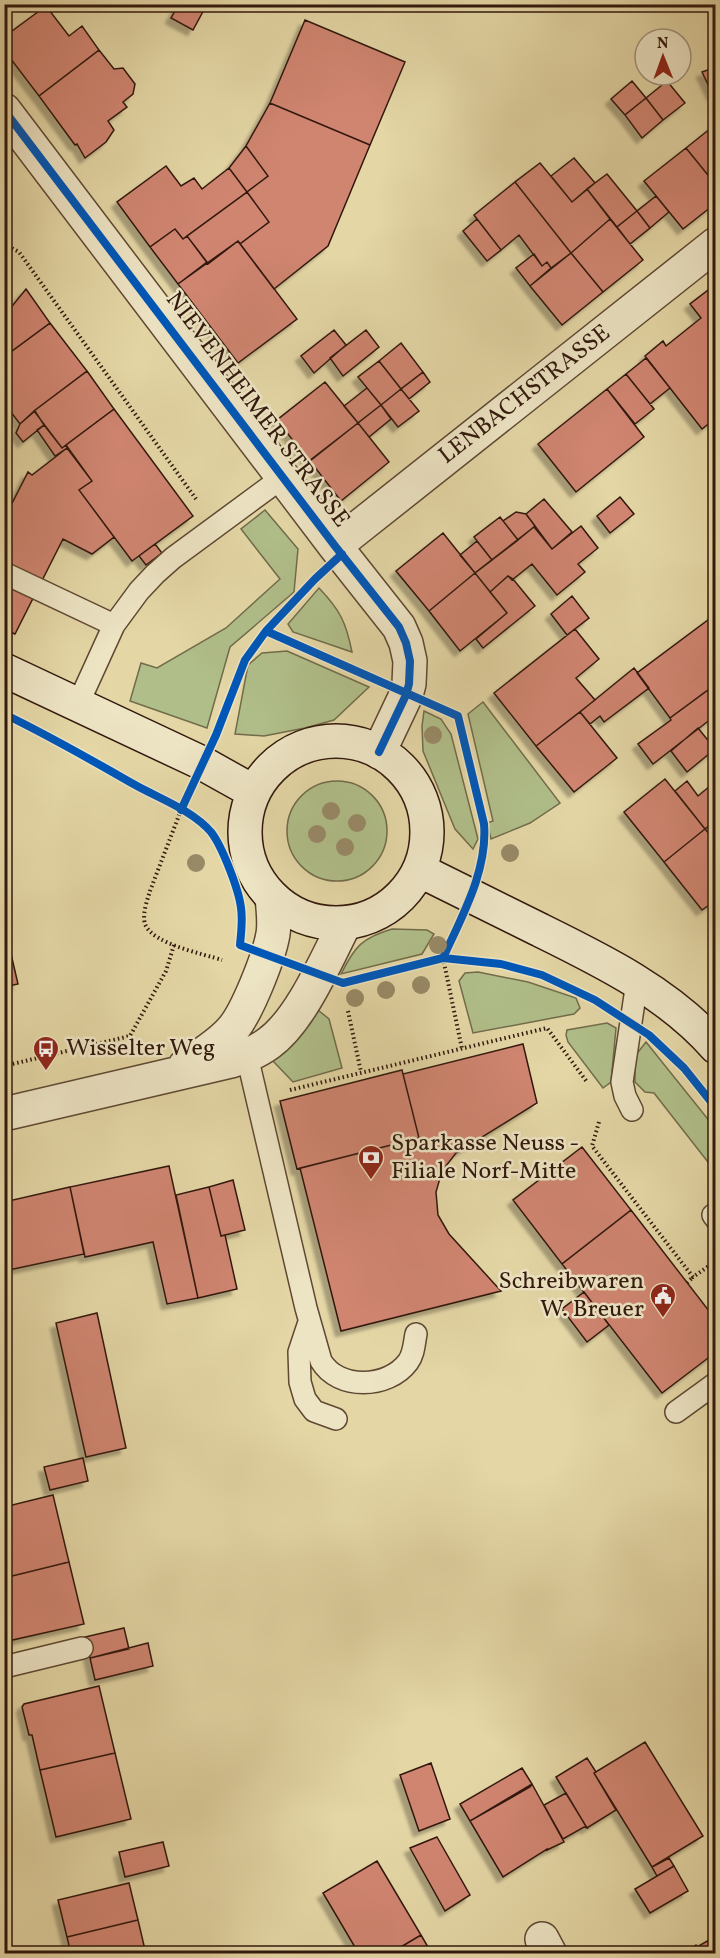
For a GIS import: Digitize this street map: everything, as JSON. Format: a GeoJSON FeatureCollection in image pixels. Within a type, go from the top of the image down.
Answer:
{"type":"FeatureCollection","features":[{"type":"Feature","properties":{"kind":"street","name":"NIEVENHEIMER STRASSE"},"geometry":{"type":"LineString","coordinates":[[4,110],[335,546],[395,621],[408,652],[410,671],[406,694],[380,752]]}},
{"type":"Feature","properties":{"kind":"street","name":"LENBACHSTRASSE"},"geometry":{"type":"LineString","coordinates":[[335,546],[716,244]]}},
{"type":"Feature","properties":{"kind":"street"},"geometry":{"type":"LineString","coordinates":[[4,670],[202,763],[254,792]]}},
{"type":"Feature","properties":{"kind":"street"},"geometry":{"type":"LineString","coordinates":[[344,741],[380,752],[406,773],[423,803],[428,837],[419,870],[401,896],[375,914],[345,923],[305,918],[287,910],[272,897],[255,874],[246,847],[246,819],[254,792],[277,763],[308,745],[344,741]]}},
{"type":"Feature","properties":{"kind":"street"},"geometry":{"type":"LineString","coordinates":[[419,870],[573,946],[637,982],[705,1034],[716,1047]]}},
{"type":"Feature","properties":{"kind":"street"},"geometry":{"type":"LineString","coordinates":[[171,1076],[219,1043],[232,1031],[241,1017],[267,956],[273,934],[272,897]]}},
{"type":"Feature","properties":{"kind":"street"},"geometry":{"type":"LineString","coordinates":[[4,1114],[231,1061],[247,1056],[269,1044],[291,1020],[319,975],[345,923]]}},
{"type":"Feature","properties":{"kind":"lane"},"geometry":{"type":"LineString","coordinates":[[78,704],[114,625],[139,591],[155,574],[283,477]]}},
{"type":"Feature","properties":{"kind":"lane"},"geometry":{"type":"LineString","coordinates":[[4,573],[114,625]]}},
{"type":"Feature","properties":{"kind":"lane"},"geometry":{"type":"LineString","coordinates":[[632,1110],[625,1096],[622,1082],[637,982]]}},
{"type":"Feature","properties":{"kind":"lane"},"geometry":{"type":"LineString","coordinates":[[247,1056],[309,1322],[325,1368],[339,1379],[351,1382],[379,1380],[399,1371],[412,1355],[416,1334]]}},
{"type":"Feature","properties":{"kind":"lane"},"geometry":{"type":"LineString","coordinates":[[309,1322],[299,1352],[300,1382],[305,1399],[314,1411],[336,1419]]}},
{"type":"Feature","properties":{"kind":"lane"},"geometry":{"type":"LineString","coordinates":[[676,1412],[716,1383]]}},
{"type":"Feature","properties":{"kind":"lane"},"geometry":{"type":"LineString","coordinates":[[4,1667],[82,1648]]}},
{"type":"Feature","properties":{"kind":"path"},"geometry":{"type":"LineString","coordinates":[[4,244],[19,252],[216,526]]}},
{"type":"Feature","properties":{"kind":"path"},"geometry":{"type":"LineString","coordinates":[[181,810],[150,891],[144,916],[149,932],[174,945],[234,964],[267,956]]}},
{"type":"Feature","properties":{"kind":"path"},"geometry":{"type":"LineString","coordinates":[[4,1066],[130,1036],[166,971],[174,945]]}},
{"type":"Feature","properties":{"kind":"path"},"geometry":{"type":"LineString","coordinates":[[443,958],[462,1049]]}},
{"type":"Feature","properties":{"kind":"path"},"geometry":{"type":"LineString","coordinates":[[347,1005],[361,1072]]}},
{"type":"Feature","properties":{"kind":"path"},"geometry":{"type":"LineString","coordinates":[[257,1098],[547,1029],[590,1086]]}},
{"type":"Feature","properties":{"kind":"path"},"geometry":{"type":"LineString","coordinates":[[601,1116],[592,1146],[693,1277]]}},
{"type":"Feature","properties":{"kind":"path"},"geometry":{"type":"LineString","coordinates":[[687,1283],[716,1261]]}},
{"type":"Feature","properties":{"kind":"green space"},"geometry":{"type":"Polygon","coordinates":[[[265,510],[298,549],[294,592],[230,647],[207,728],[130,701],[141,663],[157,668],[226,628],[280,579],[241,529],[265,510]]]}},
{"type":"Feature","properties":{"kind":"green space"},"geometry":{"type":"Polygon","coordinates":[[[319,588],[341,617],[352,652],[293,632],[288,624],[319,588]]]}},
{"type":"Feature","properties":{"kind":"green space"},"geometry":{"type":"Polygon","coordinates":[[[287,651],[369,687],[334,720],[264,736],[235,734],[248,665],[262,653],[287,651]]]}},
{"type":"Feature","properties":{"kind":"green space"},"geometry":{"type":"Polygon","coordinates":[[[483,702],[560,803],[530,823],[491,839],[487,823],[493,821],[468,714],[483,702]]]}},
{"type":"Feature","properties":{"kind":"green space"},"geometry":{"type":"Polygon","coordinates":[[[424,711],[441,719],[451,734],[478,839],[473,849],[455,829],[423,751],[424,711]]]}},
{"type":"Feature","properties":{"kind":"green space"},"geometry":{"type":"Polygon","coordinates":[[[337,781],[356,784],[373,795],[384,812],[387,831],[384,850],[373,867],[356,878],[337,881],[318,878],[301,867],[290,850],[287,831],[290,812],[301,795],[318,784],[337,781]]]}},
{"type":"Feature","properties":{"kind":"green space"},"geometry":{"type":"Polygon","coordinates":[[[392,929],[427,930],[434,934],[422,954],[341,974],[360,944],[392,929]]]}},
{"type":"Feature","properties":{"kind":"green space"},"geometry":{"type":"Polygon","coordinates":[[[478,972],[528,982],[576,998],[580,1008],[574,1014],[473,1033],[459,981],[465,973],[478,972]]]}},
{"type":"Feature","properties":{"kind":"green space"},"geometry":{"type":"Polygon","coordinates":[[[318,1010],[329,1019],[342,1068],[293,1082],[273,1061],[288,1048],[318,1010]]]}},
{"type":"Feature","properties":{"kind":"green space"},"geometry":{"type":"Polygon","coordinates":[[[607,1023],[616,1028],[611,1082],[603,1088],[568,1042],[566,1035],[567,1030],[607,1023]]]}},
{"type":"Feature","properties":{"kind":"green space"},"geometry":{"type":"Polygon","coordinates":[[[646,1042],[715,1128],[715,1171],[654,1093],[645,1092],[635,1082],[635,1056],[646,1042]]]}},
{"type":"Feature","properties":{"kind":"building"},"geometry":{"type":"Polygon","coordinates":[[[179,4],[207,4],[193,30],[171,18],[179,4]]]}},
{"type":"Feature","properties":{"kind":"building"},"geometry":{"type":"Polygon","coordinates":[[[46,6],[69,36],[82,26],[99,50],[39,96],[4,50],[4,37],[46,6]]]}},
{"type":"Feature","properties":{"kind":"building"},"geometry":{"type":"Polygon","coordinates":[[[305,20],[405,62],[370,145],[270,103],[305,20]]]}},
{"type":"Feature","properties":{"kind":"building"},"geometry":{"type":"Polygon","coordinates":[[[99,50],[114,69],[123,68],[135,84],[133,94],[123,102],[127,107],[108,121],[114,130],[106,142],[85,158],[77,144],[75,145],[39,96],[99,50]]]}},
{"type":"Feature","properties":{"kind":"building"},"geometry":{"type":"Polygon","coordinates":[[[716,67],[716,94],[713,95],[702,72],[716,67]]]}},
{"type":"Feature","properties":{"kind":"building"},"geometry":{"type":"Polygon","coordinates":[[[632,81],[633,87],[637,87],[646,98],[625,115],[611,99],[632,81]]]}},
{"type":"Feature","properties":{"kind":"building"},"geometry":{"type":"Polygon","coordinates":[[[660,87],[672,87],[685,103],[663,120],[646,98],[660,87]]]}},
{"type":"Feature","properties":{"kind":"building"},"geometry":{"type":"Polygon","coordinates":[[[646,98],[663,120],[642,138],[625,115],[646,98]]]}},
{"type":"Feature","properties":{"kind":"building"},"geometry":{"type":"Polygon","coordinates":[[[270,103],[370,145],[328,246],[274,289],[240,244],[269,222],[247,192],[268,176],[246,146],[270,103]]]}},
{"type":"Feature","properties":{"kind":"building"},"geometry":{"type":"Polygon","coordinates":[[[716,124],[716,185],[686,148],[716,124]]]}},
{"type":"Feature","properties":{"kind":"building"},"geometry":{"type":"Polygon","coordinates":[[[246,146],[268,176],[247,192],[229,168],[246,146]]]}},
{"type":"Feature","properties":{"kind":"building"},"geometry":{"type":"Polygon","coordinates":[[[686,148],[716,185],[716,203],[683,229],[644,181],[686,148]]]}},
{"type":"Feature","properties":{"kind":"building"},"geometry":{"type":"Polygon","coordinates":[[[574,158],[595,183],[572,202],[551,176],[574,158]]]}},
{"type":"Feature","properties":{"kind":"building"},"geometry":{"type":"Polygon","coordinates":[[[540,163],[572,202],[587,189],[610,219],[571,253],[515,182],[540,163]]]}},
{"type":"Feature","properties":{"kind":"building"},"geometry":{"type":"Polygon","coordinates":[[[166,166],[181,186],[194,178],[202,189],[229,168],[247,192],[183,239],[175,229],[150,247],[117,202],[166,166]]]}},
{"type":"Feature","properties":{"kind":"building"},"geometry":{"type":"Polygon","coordinates":[[[607,174],[637,211],[617,227],[587,189],[607,174]]]}},
{"type":"Feature","properties":{"kind":"building"},"geometry":{"type":"Polygon","coordinates":[[[515,182],[571,253],[551,268],[547,262],[542,266],[519,235],[501,250],[474,215],[515,182]]]}},
{"type":"Feature","properties":{"kind":"building"},"geometry":{"type":"Polygon","coordinates":[[[247,192],[269,222],[240,244],[238,241],[208,264],[187,236],[247,192]]]}},
{"type":"Feature","properties":{"kind":"building"},"geometry":{"type":"Polygon","coordinates":[[[656,196],[669,212],[650,228],[637,211],[656,196]]]}},
{"type":"Feature","properties":{"kind":"building"},"geometry":{"type":"Polygon","coordinates":[[[637,211],[650,228],[630,244],[617,227],[637,211]]]}},
{"type":"Feature","properties":{"kind":"building"},"geometry":{"type":"Polygon","coordinates":[[[477,219],[501,250],[487,261],[463,231],[477,219]]]}},
{"type":"Feature","properties":{"kind":"building"},"geometry":{"type":"Polygon","coordinates":[[[610,219],[643,260],[603,292],[571,253],[610,219]]]}},
{"type":"Feature","properties":{"kind":"building"},"geometry":{"type":"Polygon","coordinates":[[[175,229],[183,239],[187,236],[207,262],[178,284],[150,247],[175,229]]]}},
{"type":"Feature","properties":{"kind":"building"},"geometry":{"type":"Polygon","coordinates":[[[238,241],[297,319],[238,363],[178,284],[238,241]]]}},
{"type":"Feature","properties":{"kind":"building"},"geometry":{"type":"Polygon","coordinates":[[[571,253],[603,292],[562,325],[530,286],[571,253]]]}},
{"type":"Feature","properties":{"kind":"building"},"geometry":{"type":"Polygon","coordinates":[[[534,254],[542,266],[547,262],[551,268],[530,286],[516,268],[534,254]]]}},
{"type":"Feature","properties":{"kind":"building"},"geometry":{"type":"Polygon","coordinates":[[[716,284],[716,340],[709,345],[716,353],[716,418],[702,429],[645,356],[663,341],[666,346],[701,318],[690,304],[716,284]]]}},
{"type":"Feature","properties":{"kind":"building"},"geometry":{"type":"Polygon","coordinates":[[[26,289],[50,323],[4,357],[4,316],[26,289]]]}},
{"type":"Feature","properties":{"kind":"building"},"geometry":{"type":"Polygon","coordinates":[[[50,323],[87,371],[20,424],[4,403],[4,357],[50,323]]]}},
{"type":"Feature","properties":{"kind":"building"},"geometry":{"type":"Polygon","coordinates":[[[334,330],[346,345],[314,373],[301,356],[334,330]]]}},
{"type":"Feature","properties":{"kind":"building"},"geometry":{"type":"Polygon","coordinates":[[[366,330],[379,347],[343,376],[330,358],[366,330]]]}},
{"type":"Feature","properties":{"kind":"building"},"geometry":{"type":"Polygon","coordinates":[[[401,343],[423,372],[401,389],[379,361],[401,343]]]}},
{"type":"Feature","properties":{"kind":"building"},"geometry":{"type":"Polygon","coordinates":[[[646,358],[670,388],[650,404],[626,374],[646,358]]]}},
{"type":"Feature","properties":{"kind":"building"},"geometry":{"type":"Polygon","coordinates":[[[379,361],[401,389],[381,405],[358,377],[379,361]]]}},
{"type":"Feature","properties":{"kind":"building"},"geometry":{"type":"Polygon","coordinates":[[[87,371],[114,409],[62,448],[34,411],[87,371]]]}},
{"type":"Feature","properties":{"kind":"building"},"geometry":{"type":"Polygon","coordinates":[[[423,372],[430,382],[409,399],[401,389],[423,372]]]}},
{"type":"Feature","properties":{"kind":"building"},"geometry":{"type":"Polygon","coordinates":[[[626,374],[654,409],[635,424],[607,389],[626,374]]]}},
{"type":"Feature","properties":{"kind":"building"},"geometry":{"type":"Polygon","coordinates":[[[325,382],[358,423],[309,461],[277,420],[325,382]]]}},
{"type":"Feature","properties":{"kind":"building"},"geometry":{"type":"Polygon","coordinates":[[[367,388],[381,405],[358,423],[344,406],[367,388]]]}},
{"type":"Feature","properties":{"kind":"building"},"geometry":{"type":"Polygon","coordinates":[[[401,389],[419,411],[398,427],[381,405],[401,389]]]}},
{"type":"Feature","properties":{"kind":"building"},"geometry":{"type":"Polygon","coordinates":[[[607,389],[644,437],[576,492],[538,444],[607,389]]]}},
{"type":"Feature","properties":{"kind":"building"},"geometry":{"type":"Polygon","coordinates":[[[381,405],[391,419],[369,437],[358,423],[381,405]]]}},
{"type":"Feature","properties":{"kind":"building"},"geometry":{"type":"Polygon","coordinates":[[[114,409],[193,516],[132,561],[79,490],[92,481],[66,445],[114,409]]]}},
{"type":"Feature","properties":{"kind":"building"},"geometry":{"type":"Polygon","coordinates":[[[35,411],[44,425],[23,442],[16,433],[20,424],[35,411]]]}},
{"type":"Feature","properties":{"kind":"building"},"geometry":{"type":"Polygon","coordinates":[[[358,423],[389,462],[341,501],[310,461],[358,423]]]}},
{"type":"Feature","properties":{"kind":"building"},"geometry":{"type":"Polygon","coordinates":[[[44,425],[62,448],[66,445],[67,448],[55,456],[37,430],[44,425]]]}},
{"type":"Feature","properties":{"kind":"building"},"geometry":{"type":"Polygon","coordinates":[[[67,448],[92,481],[79,490],[114,537],[92,554],[63,539],[15,634],[4,629],[4,519],[28,472],[32,475],[67,448]]]}},
{"type":"Feature","properties":{"kind":"building"},"geometry":{"type":"Polygon","coordinates":[[[620,497],[634,514],[610,533],[597,516],[620,497]]]}},
{"type":"Feature","properties":{"kind":"building"},"geometry":{"type":"Polygon","coordinates":[[[544,499],[572,532],[552,549],[526,514],[544,499]]]}},
{"type":"Feature","properties":{"kind":"building"},"geometry":{"type":"Polygon","coordinates":[[[516,512],[526,514],[535,526],[518,540],[503,521],[516,512]]]}},
{"type":"Feature","properties":{"kind":"building"},"geometry":{"type":"Polygon","coordinates":[[[500,517],[518,540],[492,560],[474,537],[500,517]]]}},
{"type":"Feature","properties":{"kind":"building"},"geometry":{"type":"Polygon","coordinates":[[[581,526],[598,548],[578,564],[585,572],[557,595],[532,564],[512,580],[508,576],[490,592],[475,573],[534,527],[552,549],[581,526]]]}},
{"type":"Feature","properties":{"kind":"building"},"geometry":{"type":"Polygon","coordinates":[[[443,533],[475,573],[429,611],[396,571],[443,533]]]}},
{"type":"Feature","properties":{"kind":"building"},"geometry":{"type":"Polygon","coordinates":[[[477,541],[492,560],[475,573],[460,555],[477,541]]]}},
{"type":"Feature","properties":{"kind":"building"},"geometry":{"type":"Polygon","coordinates":[[[155,544],[162,553],[146,565],[139,556],[155,544]]]}},
{"type":"Feature","properties":{"kind":"building"},"geometry":{"type":"Polygon","coordinates":[[[475,573],[507,613],[460,651],[429,611],[475,573]]]}},
{"type":"Feature","properties":{"kind":"building"},"geometry":{"type":"Polygon","coordinates":[[[508,576],[535,606],[483,648],[476,639],[507,613],[490,592],[508,576]]]}},
{"type":"Feature","properties":{"kind":"building"},"geometry":{"type":"Polygon","coordinates":[[[572,596],[589,618],[567,635],[551,614],[572,596]]]}},
{"type":"Feature","properties":{"kind":"building"},"geometry":{"type":"Polygon","coordinates":[[[716,614],[716,684],[670,718],[637,673],[716,614]]]}},
{"type":"Feature","properties":{"kind":"building"},"geometry":{"type":"Polygon","coordinates":[[[575,629],[599,659],[576,678],[595,700],[536,746],[494,693],[575,629]]]}},
{"type":"Feature","properties":{"kind":"building"},"geometry":{"type":"Polygon","coordinates":[[[634,668],[649,688],[604,722],[600,716],[590,724],[580,712],[634,668]]]}},
{"type":"Feature","properties":{"kind":"building"},"geometry":{"type":"Polygon","coordinates":[[[716,684],[716,715],[653,764],[638,744],[716,684]]]}},
{"type":"Feature","properties":{"kind":"building"},"geometry":{"type":"Polygon","coordinates":[[[580,712],[617,758],[574,792],[536,746],[580,712]]]}},
{"type":"Feature","properties":{"kind":"building"},"geometry":{"type":"Polygon","coordinates":[[[698,728],[715,749],[687,772],[671,751],[698,728]]]}},
{"type":"Feature","properties":{"kind":"building"},"geometry":{"type":"Polygon","coordinates":[[[665,779],[705,829],[664,862],[624,812],[665,779]]]}},
{"type":"Feature","properties":{"kind":"building"},"geometry":{"type":"Polygon","coordinates":[[[687,781],[698,796],[710,786],[716,793],[716,821],[705,829],[675,791],[687,781]]]}},
{"type":"Feature","properties":{"kind":"building"},"geometry":{"type":"Polygon","coordinates":[[[716,821],[716,842],[705,829],[716,821]]]}},
{"type":"Feature","properties":{"kind":"building"},"geometry":{"type":"Polygon","coordinates":[[[705,829],[716,842],[716,900],[702,910],[664,862],[705,829]]]}},
{"type":"Feature","properties":{"kind":"building"},"geometry":{"type":"Polygon","coordinates":[[[4,924],[18,984],[4,987],[4,924]]]}},
{"type":"Feature","properties":{"kind":"building","name":"Sparkasse Neuss - Filiale Norf-Mitte"},"geometry":{"type":"Polygon","coordinates":[[[523,1044],[537,1103],[456,1153],[442,1171],[436,1192],[438,1215],[449,1234],[501,1291],[341,1331],[300,1168],[419,1138],[403,1074],[523,1044]]]}},
{"type":"Feature","properties":{"kind":"building"},"geometry":{"type":"Polygon","coordinates":[[[402,1070],[419,1138],[297,1169],[280,1101],[402,1070]]]}},
{"type":"Feature","properties":{"kind":"building"},"geometry":{"type":"Polygon","coordinates":[[[582,1147],[631,1210],[562,1264],[513,1200],[582,1147]]]}},
{"type":"Feature","properties":{"kind":"building"},"geometry":{"type":"Polygon","coordinates":[[[169,1166],[198,1298],[167,1304],[153,1242],[85,1257],[70,1187],[169,1166]]]}},
{"type":"Feature","properties":{"kind":"building"},"geometry":{"type":"Polygon","coordinates":[[[233,1180],[245,1230],[221,1236],[209,1187],[233,1180]]]}},
{"type":"Feature","properties":{"kind":"building"},"geometry":{"type":"Polygon","coordinates":[[[70,1187],[84,1254],[4,1271],[4,1202],[70,1187]]]}},
{"type":"Feature","properties":{"kind":"building"},"geometry":{"type":"Polygon","coordinates":[[[209,1187],[221,1236],[225,1235],[237,1289],[198,1298],[176,1195],[209,1187]]]}},
{"type":"Feature","properties":{"kind":"building"},"geometry":{"type":"Polygon","coordinates":[[[631,1210],[716,1320],[716,1352],[662,1393],[562,1264],[631,1210]]]}},
{"type":"Feature","properties":{"kind":"building"},"geometry":{"type":"Polygon","coordinates":[[[584,1292],[609,1325],[587,1342],[562,1309],[584,1292]]]}},
{"type":"Feature","properties":{"kind":"building"},"geometry":{"type":"Polygon","coordinates":[[[97,1313],[126,1448],[86,1457],[56,1323],[97,1313]]]}},
{"type":"Feature","properties":{"kind":"building"},"geometry":{"type":"Polygon","coordinates":[[[83,1458],[88,1481],[50,1490],[44,1467],[83,1458]]]}},
{"type":"Feature","properties":{"kind":"building"},"geometry":{"type":"Polygon","coordinates":[[[53,1495],[69,1562],[4,1578],[4,1507],[53,1495]]]}},
{"type":"Feature","properties":{"kind":"building"},"geometry":{"type":"Polygon","coordinates":[[[69,1562],[84,1624],[8,1641],[4,1626],[4,1578],[69,1562]]]}},
{"type":"Feature","properties":{"kind":"building"},"geometry":{"type":"Polygon","coordinates":[[[124,1628],[129,1649],[90,1658],[85,1637],[124,1628]]]}},
{"type":"Feature","properties":{"kind":"building"},"geometry":{"type":"Polygon","coordinates":[[[148,1643],[153,1666],[95,1680],[90,1658],[148,1643]]]}},
{"type":"Feature","properties":{"kind":"building"},"geometry":{"type":"Polygon","coordinates":[[[99,1686],[115,1753],[40,1770],[32,1735],[29,1735],[22,1707],[24,1704],[99,1686]]]}},
{"type":"Feature","properties":{"kind":"building"},"geometry":{"type":"Polygon","coordinates":[[[645,1742],[703,1836],[652,1867],[594,1773],[645,1742]]]}},
{"type":"Feature","properties":{"kind":"building"},"geometry":{"type":"Polygon","coordinates":[[[115,1753],[131,1819],[56,1837],[40,1770],[115,1753]]]}},
{"type":"Feature","properties":{"kind":"building"},"geometry":{"type":"Polygon","coordinates":[[[587,1758],[616,1810],[587,1828],[556,1777],[587,1758]]]}},
{"type":"Feature","properties":{"kind":"building"},"geometry":{"type":"Polygon","coordinates":[[[431,1763],[450,1819],[419,1831],[400,1775],[431,1763]]]}},
{"type":"Feature","properties":{"kind":"building"},"geometry":{"type":"Polygon","coordinates":[[[522,1768],[532,1784],[530,1787],[470,1821],[460,1804],[522,1768]]]}},
{"type":"Feature","properties":{"kind":"building"},"geometry":{"type":"Polygon","coordinates":[[[532,1784],[564,1842],[547,1849],[503,1877],[470,1821],[532,1784]]]}},
{"type":"Feature","properties":{"kind":"building"},"geometry":{"type":"Polygon","coordinates":[[[566,1793],[587,1828],[584,1827],[563,1839],[544,1805],[566,1793]]]}},
{"type":"Feature","properties":{"kind":"building"},"geometry":{"type":"Polygon","coordinates":[[[437,1837],[470,1895],[445,1911],[410,1848],[437,1837]]]}},
{"type":"Feature","properties":{"kind":"building"},"geometry":{"type":"Polygon","coordinates":[[[163,1842],[169,1866],[125,1877],[119,1852],[163,1842]]]}},
{"type":"Feature","properties":{"kind":"building"},"geometry":{"type":"Polygon","coordinates":[[[669,1858],[674,1866],[657,1876],[652,1867],[669,1858]]]}},
{"type":"Feature","properties":{"kind":"building"},"geometry":{"type":"Polygon","coordinates":[[[377,1861],[421,1935],[389,1954],[359,1954],[323,1893],[377,1861]]]}},
{"type":"Feature","properties":{"kind":"building"},"geometry":{"type":"Polygon","coordinates":[[[674,1866],[688,1891],[650,1913],[635,1889],[674,1866]]]}},
{"type":"Feature","properties":{"kind":"building"},"geometry":{"type":"Polygon","coordinates":[[[129,1883],[138,1920],[67,1937],[58,1900],[129,1883]]]}},
{"type":"Feature","properties":{"kind":"building"},"geometry":{"type":"Polygon","coordinates":[[[138,1920],[146,1954],[71,1954],[67,1937],[138,1920]]]}},
{"type":"Feature","properties":{"kind":"building"},"geometry":{"type":"Polygon","coordinates":[[[421,1935],[432,1954],[389,1954],[421,1935]]]}},
{"type":"Feature","properties":{"kind":"building"},"geometry":{"type":"Polygon","coordinates":[[[716,1936],[716,1954],[682,1954],[696,1945],[697,1947],[716,1936]]]}},
{"type":"Feature","properties":{"kind":"cycle path"},"geometry":{"type":"LineString","coordinates":[[4,110],[399,627],[410,661],[409,684],[379,752]]}},
{"type":"Feature","properties":{"kind":"cycle path"},"geometry":{"type":"LineString","coordinates":[[266,631],[342,554]]}},
{"type":"Feature","properties":{"kind":"cycle path"},"geometry":{"type":"LineString","coordinates":[[4,714],[176,806],[186,812],[195,818],[204,825],[211,832],[225,857],[234,880],[242,913],[240,945],[343,983],[443,958],[472,892],[482,858],[484,824],[458,716],[266,631],[245,660],[216,735],[181,810]]}},
{"type":"Feature","properties":{"kind":"cycle path"},"geometry":{"type":"LineString","coordinates":[[443,958],[501,964],[542,975],[595,1000],[649,1035],[684,1068],[716,1108]]}},
{"type":"Feature","properties":{"kind":"place","name":"Wisselter Weg"},"geometry":{"type":"Point","coordinates":[46,1072]}},
{"type":"Feature","properties":{"kind":"place","name":"Sparkasse Neuss - Filiale Norf-Mitte"},"geometry":{"type":"Point","coordinates":[371,1181]}},
{"type":"Feature","properties":{"kind":"place","name":"Schreibwaren W. Breuer"},"geometry":{"type":"Point","coordinates":[663,1319]}}]}
